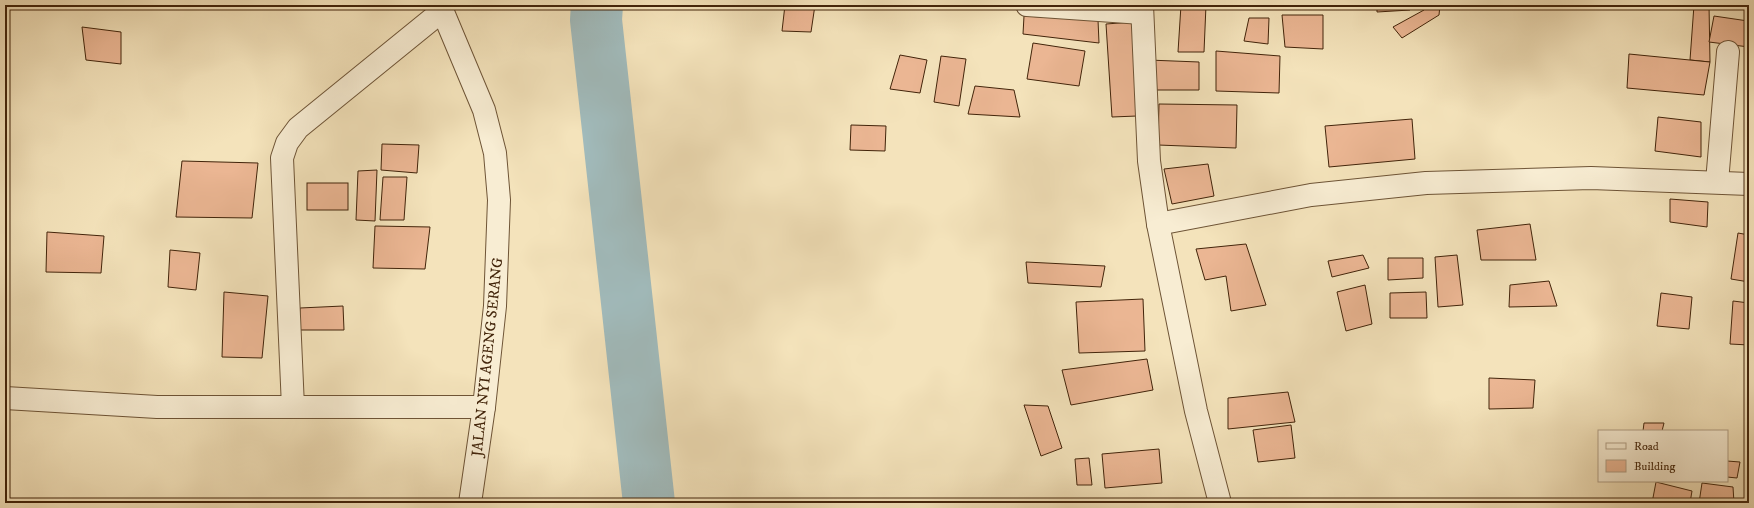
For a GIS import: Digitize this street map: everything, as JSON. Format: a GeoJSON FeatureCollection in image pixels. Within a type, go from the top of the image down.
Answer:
{"type":"FeatureCollection","features":[{"type":"Feature","properties":{"kind":"street"},"geometry":{"type":"LineString","coordinates":[[1026,5],[1142,9],[1149,161],[1158,224],[1196,411],[1220,503]]}},
{"type":"Feature","properties":{"kind":"street"},"geometry":{"type":"LineString","coordinates":[[293,407],[282,158],[287,143],[298,128],[441,8]]}},
{"type":"Feature","properties":{"kind":"street","name":"JALAN NYI AGENG SERANG"},"geometry":{"type":"LineString","coordinates":[[441,8],[484,110],[495,153],[499,200],[495,306],[484,407],[470,503]]}},
{"type":"Feature","properties":{"kind":"street"},"geometry":{"type":"LineString","coordinates":[[1718,182],[1728,52]]}},
{"type":"Feature","properties":{"kind":"street"},"geometry":{"type":"LineString","coordinates":[[1158,224],[1311,195],[1426,183],[1591,178],[1749,184]]}},
{"type":"Feature","properties":{"kind":"street"},"geometry":{"type":"LineString","coordinates":[[5,398],[156,407],[484,407]]}},
{"type":"Feature","properties":{"kind":"building"},"geometry":{"type":"Polygon","coordinates":[[[785,5],[815,5],[811,32],[782,31],[785,5]]]}},
{"type":"Feature","properties":{"kind":"building"},"geometry":{"type":"Polygon","coordinates":[[[1181,5],[1206,5],[1204,52],[1178,52],[1181,5]]]}},
{"type":"Feature","properties":{"kind":"building"},"geometry":{"type":"Polygon","coordinates":[[[1377,5],[1410,5],[1410,10],[1377,12],[1377,5]]]}},
{"type":"Feature","properties":{"kind":"building"},"geometry":{"type":"Polygon","coordinates":[[[1424,5],[1440,5],[1439,15],[1402,38],[1393,27],[1424,10],[1424,5]]]}},
{"type":"Feature","properties":{"kind":"building"},"geometry":{"type":"Polygon","coordinates":[[[1694,5],[1709,5],[1710,62],[1690,60],[1694,5]]]}},
{"type":"Feature","properties":{"kind":"building"},"geometry":{"type":"Polygon","coordinates":[[[1282,15],[1323,15],[1323,49],[1285,47],[1282,15]]]}},
{"type":"Feature","properties":{"kind":"building"},"geometry":{"type":"Polygon","coordinates":[[[1749,15],[1749,47],[1709,42],[1714,16],[1748,21],[1749,15]]]}},
{"type":"Feature","properties":{"kind":"building"},"geometry":{"type":"Polygon","coordinates":[[[1024,16],[1098,20],[1099,43],[1023,34],[1024,16]]]}},
{"type":"Feature","properties":{"kind":"building"},"geometry":{"type":"Polygon","coordinates":[[[1249,18],[1269,18],[1268,44],[1244,41],[1249,18]]]}},
{"type":"Feature","properties":{"kind":"building"},"geometry":{"type":"Polygon","coordinates":[[[1133,22],[1137,116],[1112,117],[1106,24],[1133,22]]]}},
{"type":"Feature","properties":{"kind":"building"},"geometry":{"type":"Polygon","coordinates":[[[82,27],[121,32],[121,64],[86,60],[82,27]]]}},
{"type":"Feature","properties":{"kind":"building"},"geometry":{"type":"Polygon","coordinates":[[[1033,43],[1085,51],[1079,86],[1027,79],[1033,43]]]}},
{"type":"Feature","properties":{"kind":"building"},"geometry":{"type":"Polygon","coordinates":[[[1216,51],[1280,56],[1279,93],[1216,91],[1216,51]]]}},
{"type":"Feature","properties":{"kind":"building"},"geometry":{"type":"Polygon","coordinates":[[[1629,54],[1710,62],[1704,95],[1627,88],[1629,54]]]}},
{"type":"Feature","properties":{"kind":"building"},"geometry":{"type":"Polygon","coordinates":[[[900,55],[927,60],[920,93],[890,89],[900,55]]]}},
{"type":"Feature","properties":{"kind":"building"},"geometry":{"type":"Polygon","coordinates":[[[941,56],[966,59],[959,106],[934,102],[941,56]]]}},
{"type":"Feature","properties":{"kind":"building"},"geometry":{"type":"Polygon","coordinates":[[[1148,60],[1199,62],[1199,90],[1146,90],[1148,60]]]}},
{"type":"Feature","properties":{"kind":"building"},"geometry":{"type":"Polygon","coordinates":[[[975,86],[1014,90],[1020,117],[968,114],[975,86]]]}},
{"type":"Feature","properties":{"kind":"building"},"geometry":{"type":"Polygon","coordinates":[[[1159,104],[1237,105],[1236,148],[1158,145],[1159,104]]]}},
{"type":"Feature","properties":{"kind":"building"},"geometry":{"type":"Polygon","coordinates":[[[1658,117],[1701,122],[1701,157],[1655,151],[1658,117]]]}},
{"type":"Feature","properties":{"kind":"building"},"geometry":{"type":"Polygon","coordinates":[[[1412,119],[1415,159],[1329,167],[1325,126],[1412,119]]]}},
{"type":"Feature","properties":{"kind":"building"},"geometry":{"type":"Polygon","coordinates":[[[851,125],[886,126],[885,151],[850,150],[851,125]]]}},
{"type":"Feature","properties":{"kind":"building"},"geometry":{"type":"Polygon","coordinates":[[[382,144],[419,145],[417,173],[381,170],[382,144]]]}},
{"type":"Feature","properties":{"kind":"building"},"geometry":{"type":"Polygon","coordinates":[[[182,161],[258,163],[252,218],[176,217],[182,161]]]}},
{"type":"Feature","properties":{"kind":"building"},"geometry":{"type":"Polygon","coordinates":[[[1208,164],[1214,196],[1172,204],[1164,169],[1208,164]]]}},
{"type":"Feature","properties":{"kind":"building"},"geometry":{"type":"Polygon","coordinates":[[[377,170],[375,221],[356,220],[358,171],[377,170]]]}},
{"type":"Feature","properties":{"kind":"building"},"geometry":{"type":"Polygon","coordinates":[[[383,177],[407,177],[404,220],[380,220],[383,177]]]}},
{"type":"Feature","properties":{"kind":"building"},"geometry":{"type":"Polygon","coordinates":[[[307,183],[348,183],[348,210],[307,210],[307,183]]]}},
{"type":"Feature","properties":{"kind":"building"},"geometry":{"type":"Polygon","coordinates":[[[1670,199],[1708,202],[1707,227],[1670,222],[1670,199]]]}},
{"type":"Feature","properties":{"kind":"building"},"geometry":{"type":"Polygon","coordinates":[[[1530,224],[1536,260],[1481,260],[1477,230],[1530,224]]]}},
{"type":"Feature","properties":{"kind":"building"},"geometry":{"type":"Polygon","coordinates":[[[375,226],[430,227],[425,269],[373,268],[375,226]]]}},
{"type":"Feature","properties":{"kind":"building"},"geometry":{"type":"Polygon","coordinates":[[[47,232],[104,236],[101,273],[46,272],[47,232]]]}},
{"type":"Feature","properties":{"kind":"building"},"geometry":{"type":"Polygon","coordinates":[[[1738,233],[1749,235],[1749,282],[1731,279],[1738,233]]]}},
{"type":"Feature","properties":{"kind":"building"},"geometry":{"type":"Polygon","coordinates":[[[1246,244],[1266,305],[1231,311],[1226,276],[1205,280],[1196,249],[1246,244]]]}},
{"type":"Feature","properties":{"kind":"building"},"geometry":{"type":"Polygon","coordinates":[[[170,250],[200,253],[196,290],[168,287],[170,250]]]}},
{"type":"Feature","properties":{"kind":"building"},"geometry":{"type":"Polygon","coordinates":[[[1363,255],[1369,268],[1332,277],[1328,261],[1363,255]]]}},
{"type":"Feature","properties":{"kind":"building"},"geometry":{"type":"Polygon","coordinates":[[[1457,255],[1463,305],[1438,307],[1435,257],[1457,255]]]}},
{"type":"Feature","properties":{"kind":"building"},"geometry":{"type":"Polygon","coordinates":[[[1388,258],[1423,258],[1423,278],[1388,280],[1388,258]]]}},
{"type":"Feature","properties":{"kind":"building"},"geometry":{"type":"Polygon","coordinates":[[[1026,262],[1105,266],[1101,287],[1028,283],[1026,262]]]}},
{"type":"Feature","properties":{"kind":"building"},"geometry":{"type":"Polygon","coordinates":[[[1549,281],[1557,306],[1509,307],[1510,285],[1549,281]]]}},
{"type":"Feature","properties":{"kind":"building"},"geometry":{"type":"Polygon","coordinates":[[[1365,285],[1372,324],[1346,331],[1337,292],[1365,285]]]}},
{"type":"Feature","properties":{"kind":"building"},"geometry":{"type":"Polygon","coordinates":[[[224,292],[268,296],[262,358],[222,357],[224,292]]]}},
{"type":"Feature","properties":{"kind":"building"},"geometry":{"type":"Polygon","coordinates":[[[1426,292],[1427,318],[1390,318],[1390,293],[1426,292]]]}},
{"type":"Feature","properties":{"kind":"building"},"geometry":{"type":"Polygon","coordinates":[[[1661,293],[1692,297],[1689,329],[1657,326],[1661,293]]]}},
{"type":"Feature","properties":{"kind":"building"},"geometry":{"type":"Polygon","coordinates":[[[1143,299],[1145,351],[1079,353],[1076,302],[1143,299]]]}},
{"type":"Feature","properties":{"kind":"building"},"geometry":{"type":"Polygon","coordinates":[[[1733,301],[1749,303],[1749,345],[1730,344],[1733,301]]]}},
{"type":"Feature","properties":{"kind":"building"},"geometry":{"type":"Polygon","coordinates":[[[343,306],[344,330],[299,330],[300,308],[343,306]]]}},
{"type":"Feature","properties":{"kind":"building"},"geometry":{"type":"Polygon","coordinates":[[[1147,359],[1153,390],[1071,405],[1062,370],[1147,359]]]}},
{"type":"Feature","properties":{"kind":"building"},"geometry":{"type":"Polygon","coordinates":[[[1489,378],[1535,380],[1533,408],[1489,409],[1489,378]]]}},
{"type":"Feature","properties":{"kind":"building"},"geometry":{"type":"Polygon","coordinates":[[[1288,392],[1295,422],[1228,429],[1228,398],[1288,392]]]}},
{"type":"Feature","properties":{"kind":"building"},"geometry":{"type":"Polygon","coordinates":[[[1024,405],[1048,406],[1062,448],[1041,456],[1024,405]]]}},
{"type":"Feature","properties":{"kind":"building"},"geometry":{"type":"Polygon","coordinates":[[[1644,423],[1664,423],[1662,430],[1643,430],[1644,423]]]}},
{"type":"Feature","properties":{"kind":"building"},"geometry":{"type":"Polygon","coordinates":[[[1291,425],[1295,458],[1258,462],[1253,430],[1291,425]]]}},
{"type":"Feature","properties":{"kind":"building"},"geometry":{"type":"Polygon","coordinates":[[[1159,449],[1162,483],[1105,488],[1102,454],[1159,449]]]}},
{"type":"Feature","properties":{"kind":"building"},"geometry":{"type":"Polygon","coordinates":[[[1089,458],[1092,485],[1077,485],[1075,459],[1089,458]]]}},
{"type":"Feature","properties":{"kind":"building"},"geometry":{"type":"Polygon","coordinates":[[[1728,461],[1740,462],[1737,478],[1728,477],[1728,461]]]}},
{"type":"Feature","properties":{"kind":"building"},"geometry":{"type":"Polygon","coordinates":[[[1749,480],[1749,499],[1745,498],[1749,480]]]}},
{"type":"Feature","properties":{"kind":"building"},"geometry":{"type":"Polygon","coordinates":[[[1656,482],[1692,491],[1690,503],[1652,503],[1656,482]]]}},
{"type":"Feature","properties":{"kind":"building"},"geometry":{"type":"Polygon","coordinates":[[[1702,483],[1733,487],[1734,503],[1699,503],[1702,483]]]}},
{"type":"Feature","properties":{"kind":"waterway"},"geometry":{"type":"LineString","coordinates":[[597,5],[596,20],[649,503]]}}]}
